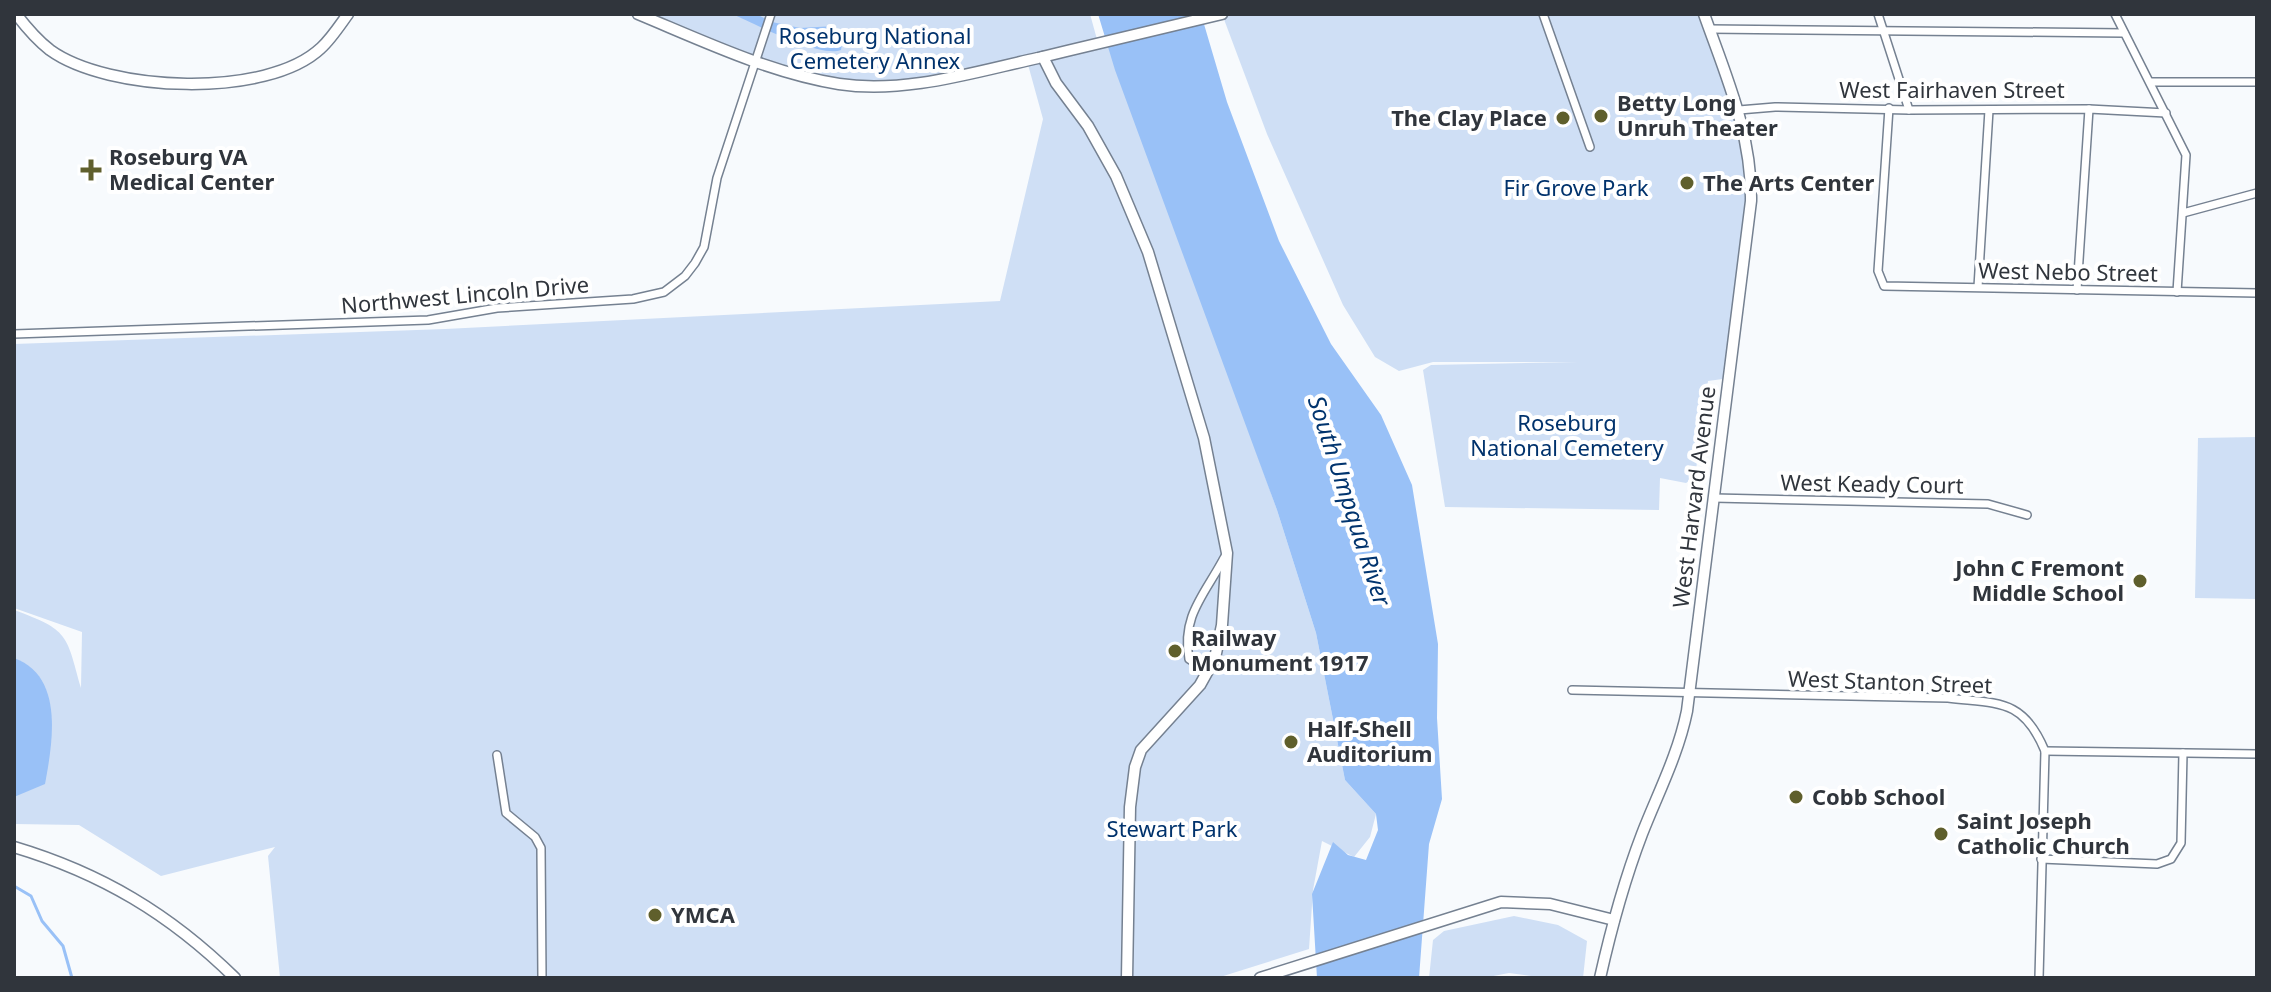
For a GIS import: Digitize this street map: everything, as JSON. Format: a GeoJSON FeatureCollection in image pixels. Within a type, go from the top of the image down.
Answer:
{"type":"FeatureCollection","features":[{"type":"Feature","properties":{"kind":"street"},"geometry":{"type":"LineString","coordinates":[[16,14],[52,51],[87,68],[151,83],[202,85],[245,79],[305,59],[321,48],[348,14]]}},
{"type":"Feature","properties":{"kind":"street"},"geometry":{"type":"LineString","coordinates":[[638,14],[755,61],[838,84],[879,86],[946,78],[1222,14]]}},
{"type":"Feature","properties":{"kind":"street"},"geometry":{"type":"LineString","coordinates":[[1543,14],[1590,147]]}},
{"type":"Feature","properties":{"kind":"street","name":"West Harvard Avenue"},"geometry":{"type":"LineString","coordinates":[[1600,978],[1614,920],[1638,845],[1677,751],[1690,692],[1751,201],[1749,155],[1739,110],[1704,14]]}},
{"type":"Feature","properties":{"kind":"street"},"geometry":{"type":"LineString","coordinates":[[1878,14],[1909,110]]}},
{"type":"Feature","properties":{"kind":"street"},"geometry":{"type":"LineString","coordinates":[[2115,14],[2186,155],[2177,292]]}},
{"type":"Feature","properties":{"kind":"street","name":"Northwest Lincoln Drive"},"geometry":{"type":"LineString","coordinates":[[14,334],[428,320],[497,308],[633,299],[664,292],[685,276],[704,247],[717,178],[770,16]]}},
{"type":"Feature","properties":{"kind":"street"},"geometry":{"type":"LineString","coordinates":[[1709,29],[2124,33]]}},
{"type":"Feature","properties":{"kind":"street"},"geometry":{"type":"LineString","coordinates":[[1043,57],[1056,83],[1088,126],[1116,176],[1148,252],[1204,438],[1227,553],[1219,646],[1200,685],[1151,737],[1141,750],[1135,767],[1130,807],[1125,953],[1127,978]]}},
{"type":"Feature","properties":{"kind":"street"},"geometry":{"type":"LineString","coordinates":[[2151,82],[2257,82]]}},
{"type":"Feature","properties":{"kind":"street","name":"West Nebo Street"},"geometry":{"type":"LineString","coordinates":[[1889,108],[1878,271],[1880,282],[1889,287],[2257,293]]}},
{"type":"Feature","properties":{"kind":"street"},"geometry":{"type":"LineString","coordinates":[[2077,290],[2089,109]]}},
{"type":"Feature","properties":{"kind":"street","name":"West Fairhaven Street"},"geometry":{"type":"LineString","coordinates":[[1739,110],[2089,109],[2166,113]]}},
{"type":"Feature","properties":{"kind":"street"},"geometry":{"type":"LineString","coordinates":[[1978,287],[1989,110]]}},
{"type":"Feature","properties":{"kind":"street"},"geometry":{"type":"LineString","coordinates":[[2183,213],[2257,193]]}},
{"type":"Feature","properties":{"kind":"street","name":"West Keady Court"},"geometry":{"type":"LineString","coordinates":[[1714,498],[1988,504],[2027,515]]}},
{"type":"Feature","properties":{"kind":"street"},"geometry":{"type":"LineString","coordinates":[[1208,671],[1189,659],[1187,624],[1227,553]]}},
{"type":"Feature","properties":{"kind":"street","name":"West Stanton Street"},"geometry":{"type":"LineString","coordinates":[[1572,690],[1948,698],[1999,704],[2027,717],[2045,751]]}},
{"type":"Feature","properties":{"kind":"street"},"geometry":{"type":"LineString","coordinates":[[2039,978],[2045,751],[2257,754]]}},
{"type":"Feature","properties":{"kind":"street"},"geometry":{"type":"LineString","coordinates":[[2041,859],[2157,864],[2171,859],[2181,843],[2183,753]]}},
{"type":"Feature","properties":{"kind":"street"},"geometry":{"type":"LineString","coordinates":[[497,755],[506,813],[535,837],[542,854],[542,978]]}},
{"type":"Feature","properties":{"kind":"street"},"geometry":{"type":"LineString","coordinates":[[14,847],[51,858],[117,887],[174,925],[235,978]]}},
{"type":"Feature","properties":{"kind":"street"},"geometry":{"type":"LineString","coordinates":[[1260,978],[1487,905],[1531,902],[1614,920]]}},
{"type":"Feature","properties":{"kind":"green space"},"geometry":{"type":"Polygon","coordinates":[[[639,14],[1090,14],[1098,43],[1150,31],[1233,387],[1316,633],[1345,780],[1376,814],[1370,837],[1354,857],[1322,841],[1313,890],[1309,949],[1217,978],[280,978],[268,856],[275,847],[161,876],[79,825],[14,824],[14,610],[46,623],[62,636],[68,645],[81,688],[82,632],[14,608],[14,344],[445,329],[1000,301],[1043,119],[1027,61],[946,78],[838,84],[780,69],[639,14]]]}},
{"type":"Feature","properties":{"kind":"green space","name":"Fir Grove Park"},"geometry":{"type":"Polygon","coordinates":[[[1222,14],[1704,14],[1751,168],[1730,378],[1708,381],[1695,477],[1686,483],[1660,478],[1659,510],[1445,507],[1423,370],[1431,365],[1578,362],[1433,362],[1399,371],[1375,357],[1343,305],[1267,134],[1222,14]]]}},
{"type":"Feature","properties":{"kind":"green space"},"geometry":{"type":"Polygon","coordinates":[[[2257,437],[2257,599],[2195,598],[2198,438],[2257,437]]]}},
{"type":"Feature","properties":{"kind":"green space"},"geometry":{"type":"Polygon","coordinates":[[[1514,916],[1558,925],[1587,941],[1583,978],[1545,978],[1509,973],[1483,978],[1429,978],[1433,940],[1444,931],[1514,916]]]}},
{"type":"Feature","properties":{"kind":"water"},"geometry":{"type":"Polygon","coordinates":[[[732,14],[756,14],[772,22],[800,28],[835,26],[842,44],[841,50],[803,45],[732,14]]]}},
{"type":"Feature","properties":{"kind":"water","name":"South Umpqua River"},"geometry":{"type":"Polygon","coordinates":[[[1098,14],[1201,14],[1227,102],[1279,241],[1331,344],[1381,415],[1412,485],[1438,644],[1437,718],[1442,799],[1429,844],[1419,978],[1317,978],[1312,894],[1333,842],[1348,855],[1366,860],[1378,830],[1376,814],[1345,780],[1316,633],[1277,510],[1115,70],[1098,14]]]}},
{"type":"Feature","properties":{"kind":"water"},"geometry":{"type":"Polygon","coordinates":[[[14,658],[30,667],[41,679],[48,694],[52,730],[45,784],[14,797],[14,658]]]}},
{"type":"Feature","properties":{"kind":"waterway"},"geometry":{"type":"LineString","coordinates":[[14,886],[31,896],[42,921],[63,946],[72,978]]}},
{"type":"Feature","properties":{"kind":"place","name":"Betty Long Unruh Theater"},"geometry":{"type":"Point","coordinates":[1601,116]}},
{"type":"Feature","properties":{"kind":"place","name":"The Clay Place"},"geometry":{"type":"Point","coordinates":[1563,118]}},
{"type":"Feature","properties":{"kind":"place","name":"Roseburg VA Medical Center"},"geometry":{"type":"Point","coordinates":[91,170]}},
{"type":"Feature","properties":{"kind":"place","name":"The Arts Center"},"geometry":{"type":"Point","coordinates":[1687,183]}},
{"type":"Feature","properties":{"kind":"place","name":"John C Fremont Middle School"},"geometry":{"type":"Point","coordinates":[2140,581]}},
{"type":"Feature","properties":{"kind":"place","name":"Railway Monument 1917"},"geometry":{"type":"Point","coordinates":[1175,651]}},
{"type":"Feature","properties":{"kind":"place","name":"Half-Shell Auditorium"},"geometry":{"type":"Point","coordinates":[1291,742]}},
{"type":"Feature","properties":{"kind":"place","name":"Cobb School"},"geometry":{"type":"Point","coordinates":[1796,797]}},
{"type":"Feature","properties":{"kind":"place","name":"Saint Joseph Catholic Church"},"geometry":{"type":"Point","coordinates":[1941,834]}},
{"type":"Feature","properties":{"kind":"place","name":"YMCA"},"geometry":{"type":"Point","coordinates":[655,915]}},
{"type":"Feature","properties":{"kind":"park label","name":"Roseburg National Cemetery Annex"},"geometry":{"type":"Point","coordinates":[875,48]}},
{"type":"Feature","properties":{"kind":"park label","name":"Roseburg National Cemetery"},"geometry":{"type":"Point","coordinates":[1567,436]}},
{"type":"Feature","properties":{"kind":"park label","name":"Stewart Park"},"geometry":{"type":"Point","coordinates":[1172,829]}}]}
